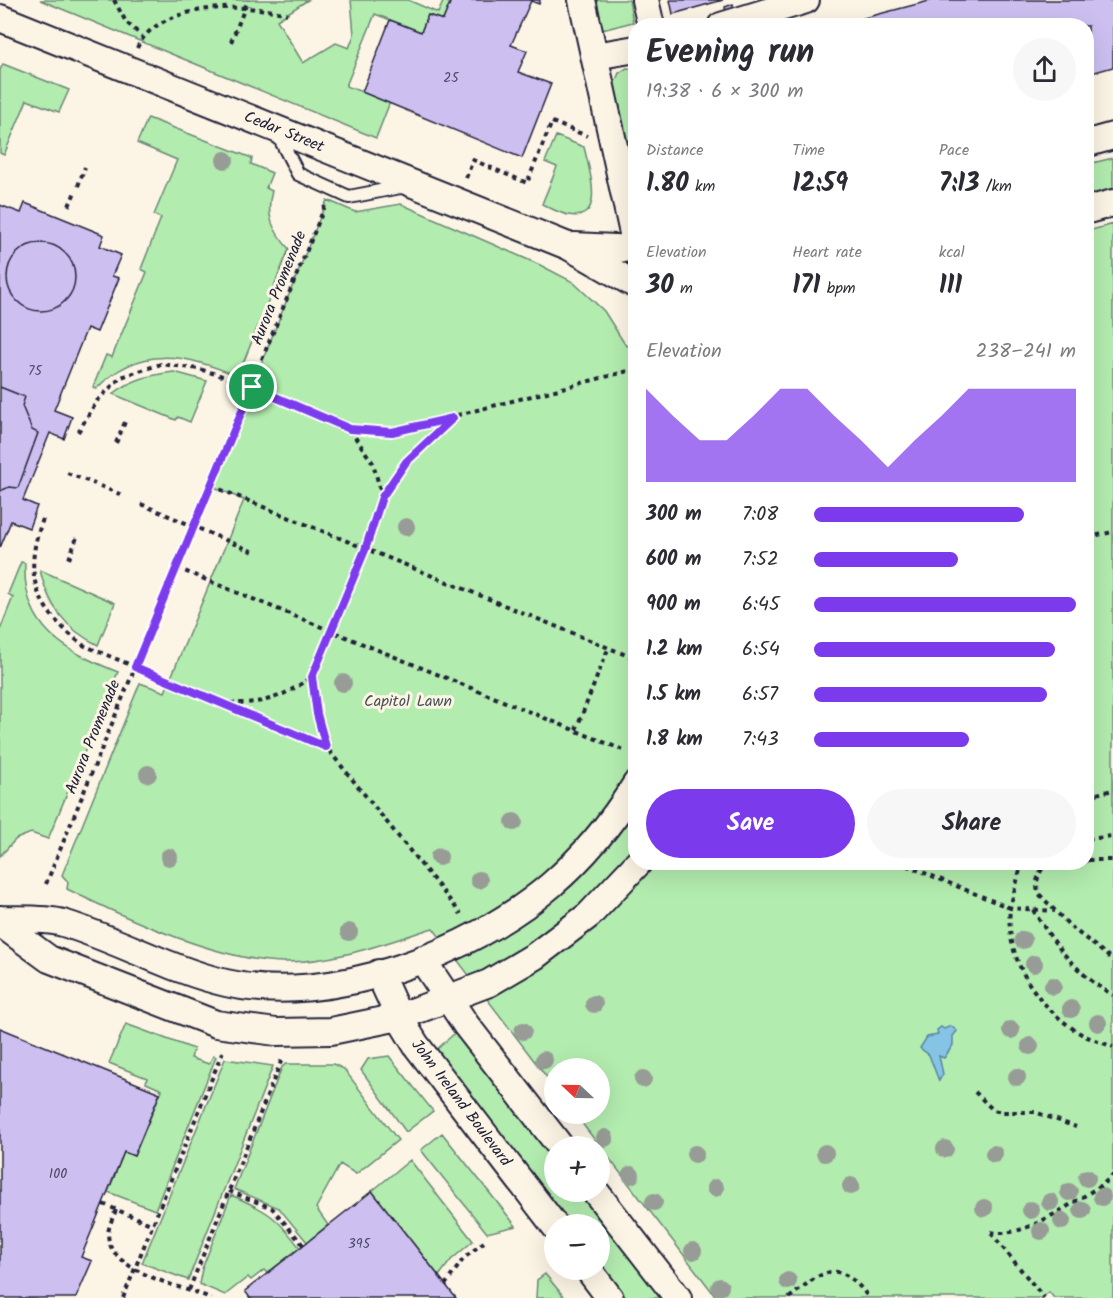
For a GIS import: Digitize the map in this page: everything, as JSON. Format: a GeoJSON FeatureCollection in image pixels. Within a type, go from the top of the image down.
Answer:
{"type":"FeatureCollection","features":[{"type":"Feature","properties":{"kind":"street"},"geometry":{"type":"LineString","coordinates":[[582,0],[628,211]]}},
{"type":"Feature","properties":{"kind":"street"},"geometry":{"type":"LineString","coordinates":[[645,0],[649,18]]}},
{"type":"Feature","properties":{"kind":"street"},"geometry":{"type":"LineString","coordinates":[[747,18],[806,0]]}},
{"type":"Feature","properties":{"kind":"street","name":"Cedar Street"},"geometry":{"type":"LineString","coordinates":[[0,18],[568,246],[628,280]]}},
{"type":"Feature","properties":{"kind":"street"},"geometry":{"type":"LineString","coordinates":[[595,56],[628,50]]}},
{"type":"Feature","properties":{"kind":"street"},"geometry":{"type":"LineString","coordinates":[[1094,141],[1113,136]]}},
{"type":"Feature","properties":{"kind":"street"},"geometry":{"type":"LineString","coordinates":[[1094,208],[1113,203]]}},
{"type":"Feature","properties":{"kind":"street","name":"Cedar Street"},"geometry":{"type":"LineString","coordinates":[[568,246],[628,248]]}},
{"type":"Feature","properties":{"kind":"street"},"geometry":{"type":"LineString","coordinates":[[0,921],[61,923],[225,983],[268,990],[333,986],[380,974],[477,935],[551,885],[605,830],[628,796]]}},
{"type":"Feature","properties":{"kind":"street"},"geometry":{"type":"LineString","coordinates":[[0,921],[49,959],[216,1024],[276,1032],[331,1031],[399,1017],[489,983],[535,956],[588,915],[631,870]]}},
{"type":"Feature","properties":{"kind":"street"},"geometry":{"type":"LineString","coordinates":[[422,959],[466,1025],[552,1136]]}},
{"type":"Feature","properties":{"kind":"street","name":"John Ireland Boulevard"},"geometry":{"type":"LineString","coordinates":[[380,974],[399,1017],[416,1045],[546,1214]]}},
{"type":"Feature","properties":{"kind":"street"},"geometry":{"type":"LineString","coordinates":[[604,1202],[678,1298]]}},
{"type":"Feature","properties":{"kind":"street"},"geometry":{"type":"LineString","coordinates":[[596,1280],[610,1298]]}},
{"type":"Feature","properties":{"kind":"lane"},"geometry":{"type":"LineString","coordinates":[[275,129],[298,174],[349,196],[415,185]]}},
{"type":"Feature","properties":{"kind":"path"},"geometry":{"type":"LineString","coordinates":[[114,0],[126,22],[142,37]]}},
{"type":"Feature","properties":{"kind":"path"},"geometry":{"type":"LineString","coordinates":[[231,42],[248,0]]}},
{"type":"Feature","properties":{"kind":"path"},"geometry":{"type":"LineString","coordinates":[[137,49],[142,37],[161,25],[194,12],[246,6],[287,14]]}},
{"type":"Feature","properties":{"kind":"path"},"geometry":{"type":"LineString","coordinates":[[465,179],[473,160],[527,183],[552,122],[588,136]]}},
{"type":"Feature","properties":{"kind":"path"},"geometry":{"type":"LineString","coordinates":[[78,186],[85,167]]}},
{"type":"Feature","properties":{"kind":"path"},"geometry":{"type":"LineString","coordinates":[[69,206],[75,192]]}},
{"type":"Feature","properties":{"kind":"path","name":"Aurora Promenade"},"geometry":{"type":"LineString","coordinates":[[46,884],[212,486],[327,200]]}},
{"type":"Feature","properties":{"kind":"path"},"geometry":{"type":"LineString","coordinates":[[78,432],[97,401],[121,377],[161,364],[198,369],[252,387],[350,429],[392,432],[628,371]]}},
{"type":"Feature","properties":{"kind":"path"},"geometry":{"type":"LineString","coordinates":[[453,418],[406,462],[382,497],[365,550],[312,677],[317,714],[326,747],[460,914]]}},
{"type":"Feature","properties":{"kind":"path"},"geometry":{"type":"LineString","coordinates":[[116,443],[125,422]]}},
{"type":"Feature","properties":{"kind":"path"},"geometry":{"type":"LineString","coordinates":[[350,429],[373,463],[382,497]]}},
{"type":"Feature","properties":{"kind":"path"},"geometry":{"type":"LineString","coordinates":[[67,473],[122,495]]}},
{"type":"Feature","properties":{"kind":"path"},"geometry":{"type":"LineString","coordinates":[[212,486],[628,656]]}},
{"type":"Feature","properties":{"kind":"path"},"geometry":{"type":"LineString","coordinates":[[141,504],[256,553]]}},
{"type":"Feature","properties":{"kind":"path"},"geometry":{"type":"LineString","coordinates":[[43,519],[36,537],[32,577],[42,603],[59,627],[83,645],[226,703],[326,747]]}},
{"type":"Feature","properties":{"kind":"path"},"geometry":{"type":"LineString","coordinates":[[1094,536],[1113,532]]}},
{"type":"Feature","properties":{"kind":"path"},"geometry":{"type":"LineString","coordinates":[[69,559],[77,537]]}},
{"type":"Feature","properties":{"kind":"path"},"geometry":{"type":"LineString","coordinates":[[177,568],[623,750]]}},
{"type":"Feature","properties":{"kind":"path"},"geometry":{"type":"LineString","coordinates":[[576,730],[608,649]]}},
{"type":"Feature","properties":{"kind":"path"},"geometry":{"type":"LineString","coordinates":[[226,703],[256,704],[280,698],[312,677]]}},
{"type":"Feature","properties":{"kind":"path"},"geometry":{"type":"LineString","coordinates":[[1094,794],[1113,789]]}},
{"type":"Feature","properties":{"kind":"path"},"geometry":{"type":"LineString","coordinates":[[1094,838],[1113,836]]}},
{"type":"Feature","properties":{"kind":"path"},"geometry":{"type":"LineString","coordinates":[[1094,860],[1113,860]]}},
{"type":"Feature","properties":{"kind":"path"},"geometry":{"type":"LineString","coordinates":[[917,870],[1010,908],[1056,911]]}},
{"type":"Feature","properties":{"kind":"path"},"geometry":{"type":"LineString","coordinates":[[1020,870],[1010,908],[1010,940],[1022,972],[1036,994],[1080,1034],[1113,1047]]}},
{"type":"Feature","properties":{"kind":"path"},"geometry":{"type":"LineString","coordinates":[[1042,870],[1039,875],[1037,888],[1056,911],[1113,960]]}},
{"type":"Feature","properties":{"kind":"path"},"geometry":{"type":"LineString","coordinates":[[1033,909],[1053,943],[1099,987],[1113,995]]}},
{"type":"Feature","properties":{"kind":"path"},"geometry":{"type":"LineString","coordinates":[[123,1298],[223,1051]]}},
{"type":"Feature","properties":{"kind":"path"},"geometry":{"type":"LineString","coordinates":[[189,1290],[282,1059]]}},
{"type":"Feature","properties":{"kind":"path"},"geometry":{"type":"LineString","coordinates":[[975,1092],[993,1110],[1035,1112],[1076,1127]]}},
{"type":"Feature","properties":{"kind":"path"},"geometry":{"type":"LineString","coordinates":[[1044,1298],[990,1232],[1000,1235],[1023,1229],[1102,1185],[1113,1175]]}},
{"type":"Feature","properties":{"kind":"path"},"geometry":{"type":"LineString","coordinates":[[229,1191],[272,1208],[303,1245]]}},
{"type":"Feature","properties":{"kind":"path"},"geometry":{"type":"LineString","coordinates":[[103,1204],[153,1225]]}},
{"type":"Feature","properties":{"kind":"path"},"geometry":{"type":"LineString","coordinates":[[116,1210],[109,1228],[109,1242],[118,1260],[135,1269],[211,1298]]}},
{"type":"Feature","properties":{"kind":"path"},"geometry":{"type":"LineString","coordinates":[[445,1285],[464,1258],[484,1242]]}},
{"type":"Feature","properties":{"kind":"path"},"geometry":{"type":"LineString","coordinates":[[789,1298],[817,1276],[834,1270],[849,1275],[869,1298]]}},
{"type":"Feature","properties":{"kind":"green space"},"geometry":{"type":"Polygon","coordinates":[[[40,0],[308,0],[277,20],[303,63],[336,43],[349,48],[354,35],[351,0],[408,0],[438,13],[444,0],[450,3],[443,20],[428,15],[421,32],[375,14],[346,86],[390,102],[376,138],[40,0]]]}},
{"type":"Feature","properties":{"kind":"green space"},"geometry":{"type":"Polygon","coordinates":[[[595,0],[629,0],[632,18],[628,18],[628,23],[602,30],[595,0]]]}},
{"type":"Feature","properties":{"kind":"green space"},"geometry":{"type":"Polygon","coordinates":[[[3,64],[69,90],[59,112],[27,100],[4,155],[0,153],[0,70],[3,64]]]}},
{"type":"Feature","properties":{"kind":"green space"},"geometry":{"type":"Polygon","coordinates":[[[628,68],[628,159],[613,87],[619,73],[628,68]]]}},
{"type":"Feature","properties":{"kind":"green space"},"geometry":{"type":"Polygon","coordinates":[[[148,118],[252,158],[251,164],[272,173],[266,188],[272,191],[270,216],[279,236],[289,249],[238,376],[200,363],[164,357],[147,359],[129,365],[113,374],[96,389],[93,387],[106,355],[112,357],[147,272],[141,269],[161,218],[154,215],[177,160],[137,143],[148,118]]]}},
{"type":"Feature","properties":{"kind":"green space"},"geometry":{"type":"Polygon","coordinates":[[[556,136],[584,147],[591,179],[592,202],[588,210],[580,215],[568,215],[542,204],[557,167],[545,162],[556,136]]]}},
{"type":"Feature","properties":{"kind":"green space"},"geometry":{"type":"Polygon","coordinates":[[[1113,158],[1113,189],[1094,194],[1094,163],[1113,158]]]}},
{"type":"Feature","properties":{"kind":"green space","name":"Capitol Lawn"},"geometry":{"type":"Polygon","coordinates":[[[327,200],[355,212],[401,204],[540,265],[573,282],[604,311],[626,346],[628,346],[628,870],[1094,870],[1094,229],[1113,224],[1113,1298],[1054,1298],[1049,1292],[1042,1298],[717,1298],[610,1160],[610,1136],[592,1136],[583,1124],[610,1124],[610,1058],[544,1058],[544,1074],[433,928],[340,956],[282,962],[257,960],[201,946],[173,936],[67,889],[68,882],[62,875],[140,683],[165,692],[244,500],[212,486],[327,200]]]}},
{"type":"Feature","properties":{"kind":"green space"},"geometry":{"type":"Polygon","coordinates":[[[174,372],[207,381],[190,422],[178,417],[176,420],[113,394],[142,378],[174,372]]]}},
{"type":"Feature","properties":{"kind":"green space"},"geometry":{"type":"Polygon","coordinates":[[[21,562],[25,563],[26,585],[39,621],[64,645],[118,672],[48,839],[31,833],[16,839],[0,856],[0,630],[13,597],[8,594],[21,562]]]}},
{"type":"Feature","properties":{"kind":"green space"},"geometry":{"type":"Polygon","coordinates":[[[40,570],[115,603],[98,645],[86,639],[60,615],[43,583],[40,570]]]}},
{"type":"Feature","properties":{"kind":"green space"},"geometry":{"type":"Polygon","coordinates":[[[126,1024],[194,1049],[191,1058],[209,1064],[213,1056],[216,1057],[155,1210],[108,1192],[124,1152],[134,1156],[162,1090],[146,1083],[147,1078],[109,1063],[126,1024]]]}},
{"type":"Feature","properties":{"kind":"green space"},"geometry":{"type":"Polygon","coordinates":[[[456,1032],[544,1146],[544,1192],[435,1051],[456,1032]]]}},
{"type":"Feature","properties":{"kind":"green space"},"geometry":{"type":"Polygon","coordinates":[[[389,1056],[433,1111],[406,1132],[361,1070],[368,1059],[389,1056]]]}},
{"type":"Feature","properties":{"kind":"green space"},"geometry":{"type":"Polygon","coordinates":[[[225,1059],[273,1066],[188,1280],[142,1263],[225,1059]]]}},
{"type":"Feature","properties":{"kind":"green space"},"geometry":{"type":"Polygon","coordinates":[[[286,1064],[333,1064],[344,1069],[398,1140],[356,1174],[340,1164],[316,1208],[328,1225],[307,1242],[279,1208],[234,1189],[282,1067],[286,1064]]]}},
{"type":"Feature","properties":{"kind":"green space"},"geometry":{"type":"Polygon","coordinates":[[[442,1133],[516,1226],[487,1233],[421,1150],[442,1133]]]}},
{"type":"Feature","properties":{"kind":"green space"},"geometry":{"type":"Polygon","coordinates":[[[410,1160],[473,1241],[451,1260],[439,1276],[372,1191],[410,1160]]]}},
{"type":"Feature","properties":{"kind":"green space"},"geometry":{"type":"Polygon","coordinates":[[[231,1195],[277,1221],[300,1248],[267,1273],[264,1270],[251,1280],[248,1277],[225,1295],[199,1284],[202,1269],[231,1195]]]}},
{"type":"Feature","properties":{"kind":"green space"},"geometry":{"type":"Polygon","coordinates":[[[552,1202],[587,1202],[597,1214],[561,1214],[552,1202]]]}},
{"type":"Feature","properties":{"kind":"green space"},"geometry":{"type":"Polygon","coordinates":[[[610,1231],[661,1298],[626,1298],[610,1278],[610,1231]]]}},
{"type":"Feature","properties":{"kind":"green space"},"geometry":{"type":"Polygon","coordinates":[[[544,1275],[544,1280],[550,1280],[565,1298],[536,1298],[537,1280],[544,1275]]]}},
{"type":"Feature","properties":{"kind":"water"},"geometry":{"type":"Polygon","coordinates":[[[951,1026],[957,1031],[953,1036],[953,1045],[944,1058],[939,1056],[943,1074],[939,1081],[929,1055],[920,1048],[927,1037],[938,1035],[937,1030],[941,1027],[944,1029],[951,1026]]]}},
{"type":"Feature","properties":{"kind":"building"},"geometry":{"type":"Polygon","coordinates":[[[445,0],[540,0],[539,4],[531,1],[511,45],[527,51],[518,72],[551,84],[522,158],[362,92],[390,20],[421,32],[428,15],[443,20],[450,3],[445,0]]]}},
{"type":"Feature","properties":{"kind":"building"},"geometry":{"type":"Polygon","coordinates":[[[670,0],[723,0],[673,14],[670,0]]]}},
{"type":"Feature","properties":{"kind":"building"},"geometry":{"type":"Polygon","coordinates":[[[933,0],[1113,0],[1113,67],[1094,72],[1094,18],[864,18],[933,0]]]}},
{"type":"Feature","properties":{"kind":"building"},"geometry":{"type":"Polygon","coordinates":[[[733,4],[734,9],[726,12],[725,7],[733,4]]]}},
{"type":"Feature","properties":{"kind":"building"},"geometry":{"type":"Polygon","coordinates":[[[25,203],[104,235],[100,246],[121,255],[112,276],[119,278],[97,332],[87,328],[54,410],[72,417],[64,439],[50,433],[23,500],[37,506],[29,528],[11,521],[0,548],[0,205],[21,213],[25,203]]]}},
{"type":"Feature","properties":{"kind":"building"},"geometry":{"type":"Polygon","coordinates":[[[41,243],[54,246],[65,253],[72,264],[75,277],[72,290],[65,301],[54,308],[41,311],[28,308],[17,301],[10,290],[7,277],[10,264],[17,253],[28,246],[41,243]]]}},
{"type":"Feature","properties":{"kind":"building"},"geometry":{"type":"Polygon","coordinates":[[[0,387],[25,397],[22,406],[32,430],[38,433],[18,488],[9,487],[0,491],[0,387]]]}},
{"type":"Feature","properties":{"kind":"building"},"geometry":{"type":"Polygon","coordinates":[[[0,1028],[160,1093],[134,1156],[124,1152],[81,1257],[92,1261],[76,1298],[0,1298],[0,1028]]]}},
{"type":"Feature","properties":{"kind":"building"},"geometry":{"type":"Polygon","coordinates":[[[372,1191],[456,1298],[250,1298],[245,1291],[372,1191]]]}},
{"type":"Feature","properties":{"kind":"route"},"geometry":{"type":"LineString","coordinates":[[252,387],[350,429],[392,432],[453,418],[406,462],[382,497],[365,550],[312,677],[317,714],[326,747],[226,703],[135,667],[252,387]]}}]}
